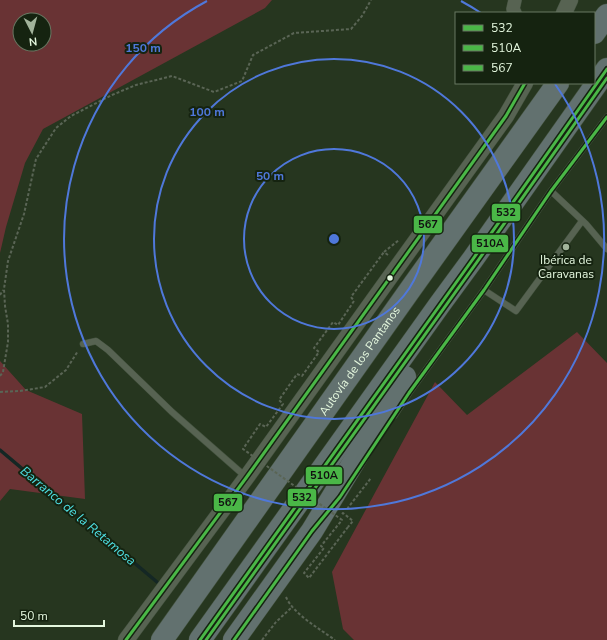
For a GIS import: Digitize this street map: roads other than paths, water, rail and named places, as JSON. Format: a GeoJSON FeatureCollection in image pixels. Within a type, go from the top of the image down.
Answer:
{"type":"FeatureCollection","features":[{"type":"Feature","properties":{"kind":"highway"},"geometry":{"type":"LineString","coordinates":[[595,32],[607,15]]}},
{"type":"Feature","properties":{"kind":"highway"},"geometry":{"type":"LineString","coordinates":[[200,640],[607,69]]}},
{"type":"Feature","properties":{"kind":"highway","name":"Autovía de los Pantanos"},"geometry":{"type":"LineString","coordinates":[[162,640],[557,84]]}},
{"type":"Feature","properties":{"kind":"highway"},"geometry":{"type":"LineString","coordinates":[[234,640],[312,531],[397,388],[468,280],[473,259]]}},
{"type":"Feature","properties":{"kind":"street"},"geometry":{"type":"LineString","coordinates":[[515,0],[515,12]]}},
{"type":"Feature","properties":{"kind":"street"},"geometry":{"type":"LineString","coordinates":[[564,12],[570,0]]}},
{"type":"Feature","properties":{"kind":"street"},"geometry":{"type":"LineString","coordinates":[[126,640],[246,478],[506,116],[524,84]]}},
{"type":"Feature","properties":{"kind":"lane"},"geometry":{"type":"LineString","coordinates":[[312,531],[340,497],[409,393],[484,290],[551,191],[607,117]]}},
{"type":"Feature","properties":{"kind":"lane"},"geometry":{"type":"LineString","coordinates":[[551,191],[582,221],[607,249]]}},
{"type":"Feature","properties":{"kind":"lane"},"geometry":{"type":"LineString","coordinates":[[484,290],[516,311],[582,221]]}},
{"type":"Feature","properties":{"kind":"lane"},"geometry":{"type":"LineString","coordinates":[[83,344],[96,341],[108,350],[172,412],[246,478]]}},
{"type":"Feature","properties":{"kind":"waterway","name":"Barranco de la Retamosa"},"geometry":{"type":"LineString","coordinates":[[0,450],[157,582]]}},
{"type":"Feature","properties":{"kind":"place","name":"Ibérica de Caravanas"},"geometry":{"type":"Point","coordinates":[566,247]}}]}
